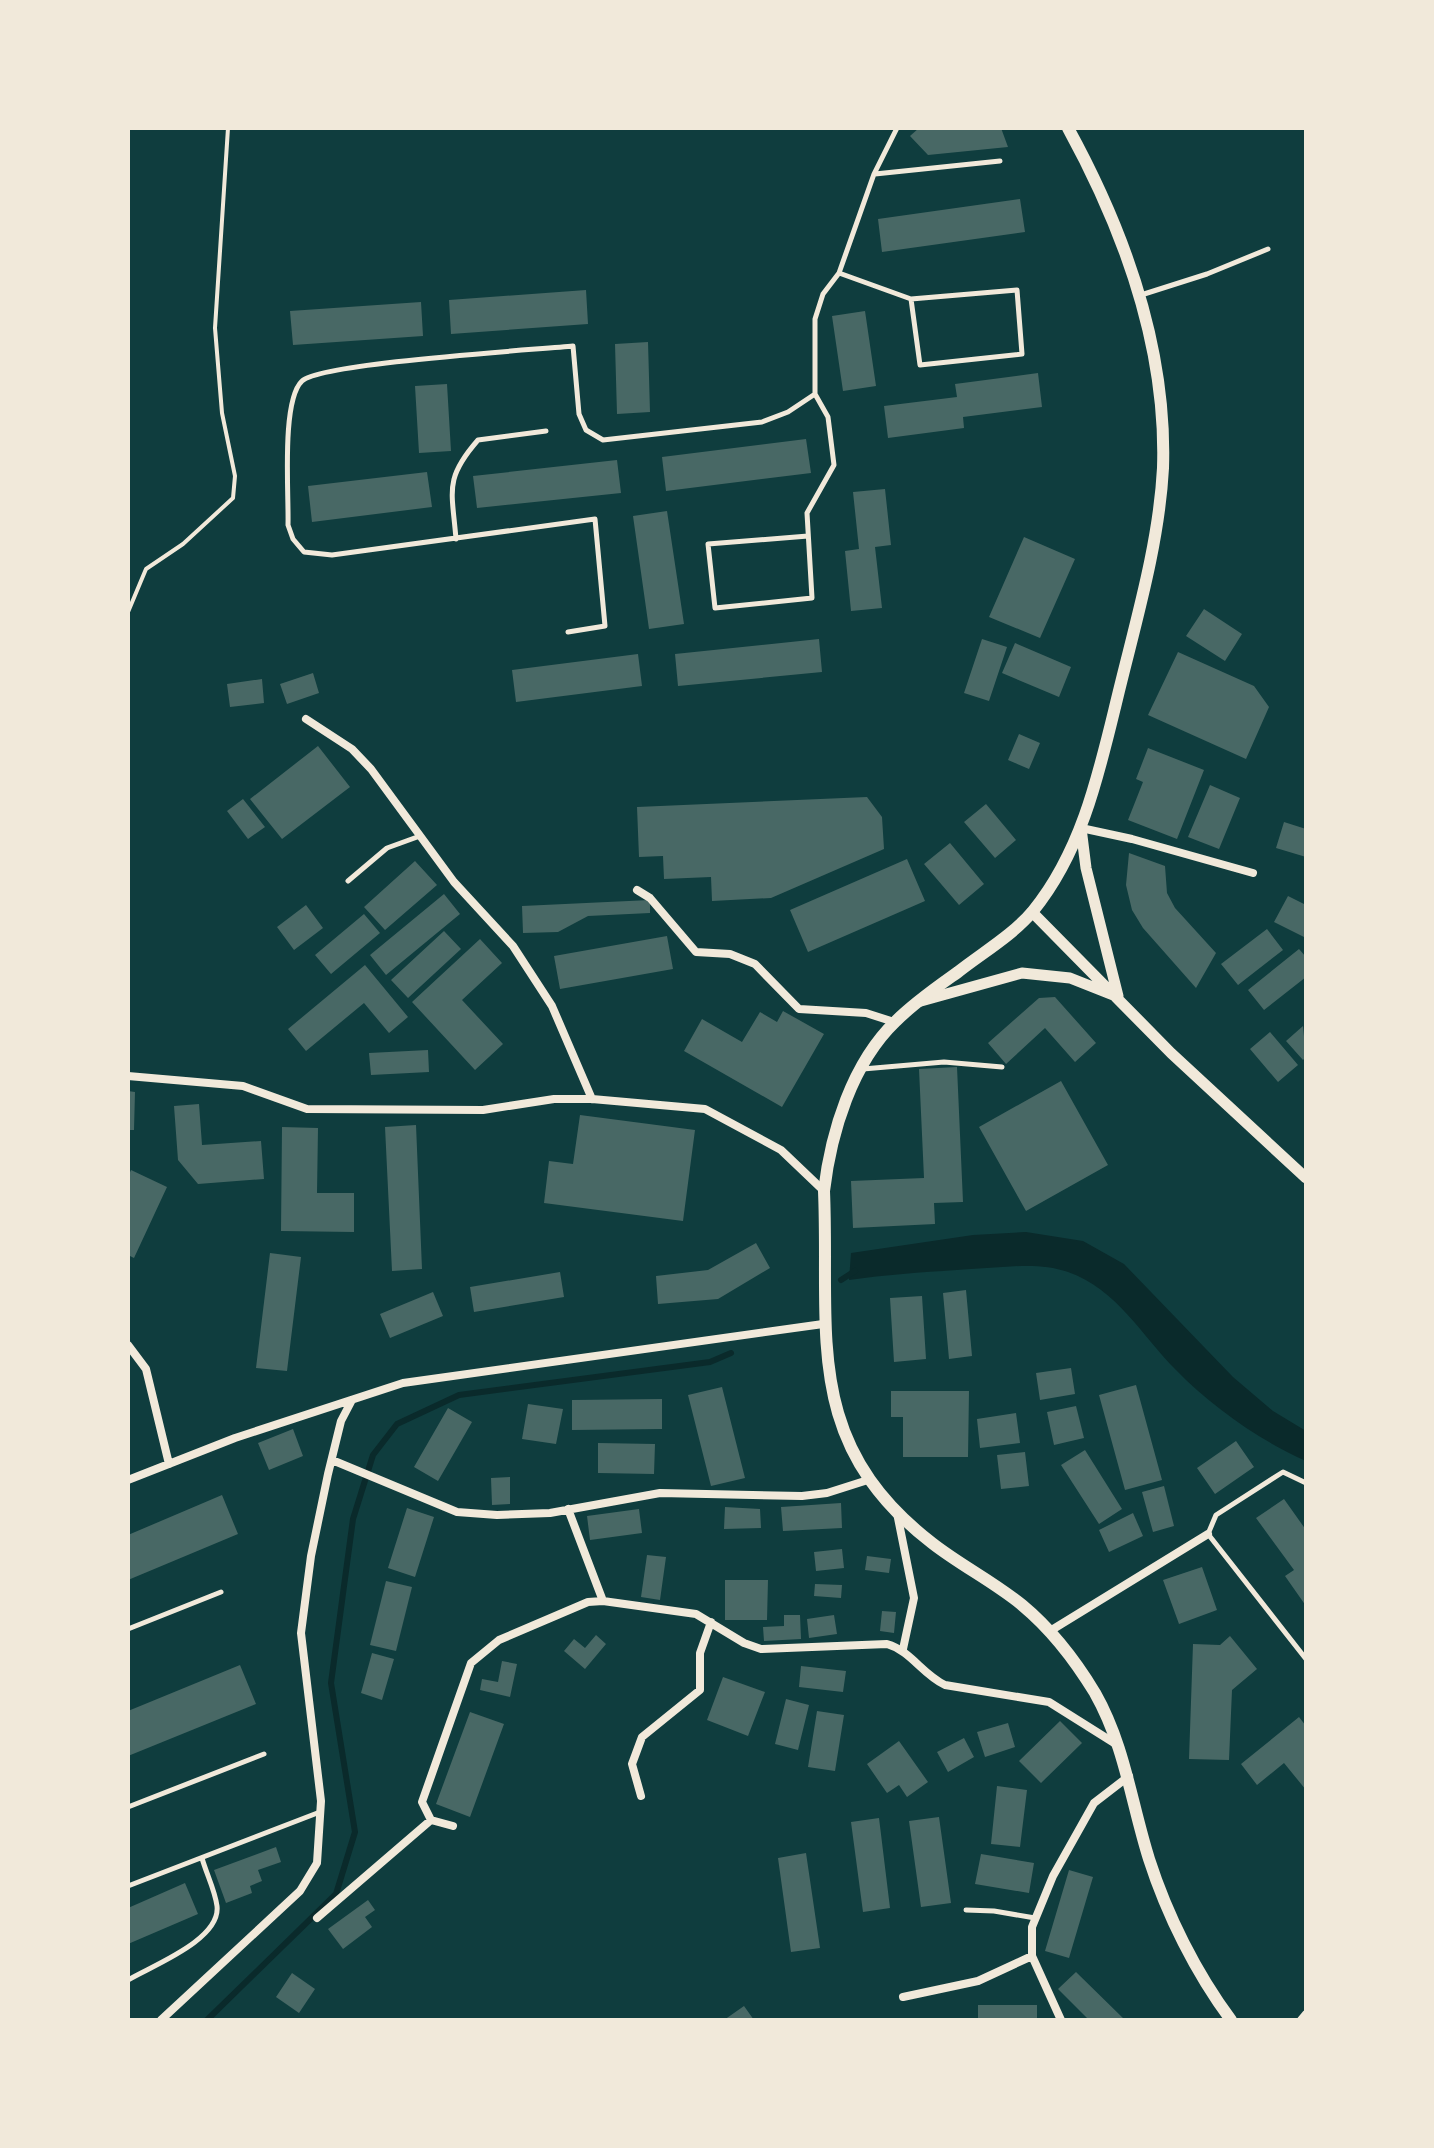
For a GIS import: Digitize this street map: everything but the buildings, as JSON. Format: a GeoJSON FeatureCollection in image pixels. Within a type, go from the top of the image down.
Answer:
{"type":"FeatureCollection","features":[{"type":"Feature","properties":{"kind":"main road"},"geometry":{"type":"LineString","coordinates":[[1068,128],[1101,188],[1140,295],[1156,366],[1162,417],[1158,509],[1113,714],[1081,828],[1068,857],[1032,912],[917,1002],[874,1045],[839,1125],[824,1191],[823,1324],[828,1383],[855,1457],[897,1513],[932,1543],[1020,1603],[1050,1631],[1094,1693],[1120,1747],[1150,1862],[1190,1955],[1208,1989],[1231,2020]]}},
{"type":"Feature","properties":{"kind":"street"},"geometry":{"type":"LineString","coordinates":[[306,719],[352,749],[454,882],[513,946],[569,1041],[592,1099]]}},
{"type":"Feature","properties":{"kind":"street"},"geometry":{"type":"LineString","coordinates":[[1118,997],[1086,868],[1081,828],[1253,873]]}},
{"type":"Feature","properties":{"kind":"street"},"geometry":{"type":"LineString","coordinates":[[637,890],[650,898],[696,952],[706,955],[730,954],[755,964],[799,1009],[866,1013],[894,1022]]}},
{"type":"Feature","properties":{"kind":"street"},"geometry":{"type":"LineString","coordinates":[[1032,912],[1214,1094],[1306,1178]]}},
{"type":"Feature","properties":{"kind":"street"},"geometry":{"type":"LineString","coordinates":[[917,1002],[1022,973],[1070,978],[1118,997]]}},
{"type":"Feature","properties":{"kind":"street"},"geometry":{"type":"LineString","coordinates":[[128,1076],[243,1086],[307,1109],[483,1110],[554,1099],[592,1099],[705,1109],[781,1150],[824,1191]]}},
{"type":"Feature","properties":{"kind":"street"},"geometry":{"type":"LineString","coordinates":[[128,1480],[403,1383],[823,1324]]}},
{"type":"Feature","properties":{"kind":"street"},"geometry":{"type":"LineString","coordinates":[[128,1345],[146,1369],[169,1464]]}},
{"type":"Feature","properties":{"kind":"street"},"geometry":{"type":"LineString","coordinates":[[161,2020],[300,1891],[317,1863],[321,1812],[301,1633],[311,1556],[332,1460],[341,1421],[352,1400]]}},
{"type":"Feature","properties":{"kind":"street"},"geometry":{"type":"LineString","coordinates":[[332,1460],[457,1512],[497,1515],[568,1509],[660,1493],[802,1496],[827,1493],[871,1479]]}},
{"type":"Feature","properties":{"kind":"street"},"geometry":{"type":"LineString","coordinates":[[568,1509],[603,1601]]}},
{"type":"Feature","properties":{"kind":"street"},"geometry":{"type":"LineString","coordinates":[[897,1513],[914,1598],[903,1649]]}},
{"type":"Feature","properties":{"kind":"street"},"geometry":{"type":"LineString","coordinates":[[1050,1631],[1208,1534]]}},
{"type":"Feature","properties":{"kind":"street"},"geometry":{"type":"LineString","coordinates":[[453,1826],[431,1820],[422,1802],[471,1663],[499,1640],[547,1616],[588,1602],[674,1609],[711,1622],[744,1643],[761,1649],[865,1644],[903,1649],[931,1678],[945,1685],[1049,1702],[1120,1747]]}},
{"type":"Feature","properties":{"kind":"street"},"geometry":{"type":"LineString","coordinates":[[641,1796],[632,1764],[642,1737],[700,1690],[700,1653],[711,1622]]}},
{"type":"Feature","properties":{"kind":"street"},"geometry":{"type":"LineString","coordinates":[[1061,2020],[1032,1956],[1036,1919],[1053,1876],[1094,1803],[1129,1775]]}},
{"type":"Feature","properties":{"kind":"street"},"geometry":{"type":"LineString","coordinates":[[317,1918],[431,1820]]}},
{"type":"Feature","properties":{"kind":"street"},"geometry":{"type":"LineString","coordinates":[[903,1997],[978,1981],[1032,1956]]}},
{"type":"Feature","properties":{"kind":"street"},"geometry":{"type":"LineString","coordinates":[[1301,2020],[1306,2014]]}},
{"type":"Feature","properties":{"kind":"lane"},"geometry":{"type":"LineString","coordinates":[[808,536],[708,544],[715,608],[812,598],[807,513],[834,465],[828,417],[815,394],[815,319],[823,294],[839,273],[874,174],[897,128]]}},
{"type":"Feature","properties":{"kind":"lane"},"geometry":{"type":"LineString","coordinates":[[874,174],[1000,161]]}},
{"type":"Feature","properties":{"kind":"lane"},"geometry":{"type":"LineString","coordinates":[[1140,295],[1207,274],[1268,249]]}},
{"type":"Feature","properties":{"kind":"lane"},"geometry":{"type":"LineString","coordinates":[[839,273],[911,299],[1017,290],[1022,354],[920,365],[911,299]]}},
{"type":"Feature","properties":{"kind":"lane"},"geometry":{"type":"LineString","coordinates":[[568,632],[605,626],[595,519],[332,555],[304,552],[293,539],[288,525],[290,426],[294,397],[301,381],[316,372],[370,365],[573,346],[579,414],[586,430],[603,440],[762,422],[788,412],[815,394]]}},
{"type":"Feature","properties":{"kind":"lane"},"geometry":{"type":"LineString","coordinates":[[456,539],[451,479],[461,459],[478,440],[546,431]]}},
{"type":"Feature","properties":{"kind":"lane"},"geometry":{"type":"LineString","coordinates":[[348,881],[387,848],[421,836]]}},
{"type":"Feature","properties":{"kind":"lane"},"geometry":{"type":"LineString","coordinates":[[862,1069],[944,1062],[1002,1067]]}},
{"type":"Feature","properties":{"kind":"lane"},"geometry":{"type":"LineString","coordinates":[[1306,1483],[1283,1472],[1216,1515],[1208,1534],[1306,1659]]}},
{"type":"Feature","properties":{"kind":"lane"},"geometry":{"type":"LineString","coordinates":[[128,1629],[221,1592]]}},
{"type":"Feature","properties":{"kind":"lane"},"geometry":{"type":"LineString","coordinates":[[1297,1647],[1306,1646]]}},
{"type":"Feature","properties":{"kind":"lane"},"geometry":{"type":"LineString","coordinates":[[128,1807],[264,1754]]}},
{"type":"Feature","properties":{"kind":"lane"},"geometry":{"type":"LineString","coordinates":[[128,1886],[321,1812]]}},
{"type":"Feature","properties":{"kind":"lane"},"geometry":{"type":"LineString","coordinates":[[128,1980],[189,1947],[213,1922],[218,1909],[202,1858]]}},
{"type":"Feature","properties":{"kind":"lane"},"geometry":{"type":"LineString","coordinates":[[966,1910],[994,1911],[1036,1919]]}},
{"type":"Feature","properties":{"kind":"path"},"geometry":{"type":"LineString","coordinates":[[128,612],[146,569],[183,544],[233,498],[235,476],[222,413],[215,328],[228,128]]}},
{"type":"Feature","properties":{"kind":"water"},"geometry":{"type":"Polygon","coordinates":[[[1026,1232],[1083,1241],[1124,1264],[1233,1377],[1273,1411],[1306,1431],[1306,1461],[1254,1433],[1220,1409],[1176,1370],[1115,1302],[1101,1290],[1068,1272],[1020,1266],[849,1280],[851,1253],[973,1235],[1026,1232]]]}},
{"type":"Feature","properties":{"kind":"waterway"},"geometry":{"type":"LineString","coordinates":[[841,1280],[855,1271]]}},
{"type":"Feature","properties":{"kind":"waterway"},"geometry":{"type":"LineString","coordinates":[[207,2020],[336,1894],[355,1832],[331,1683],[353,1519],[373,1455],[397,1424],[459,1395],[710,1362],[731,1353]]}}]}
